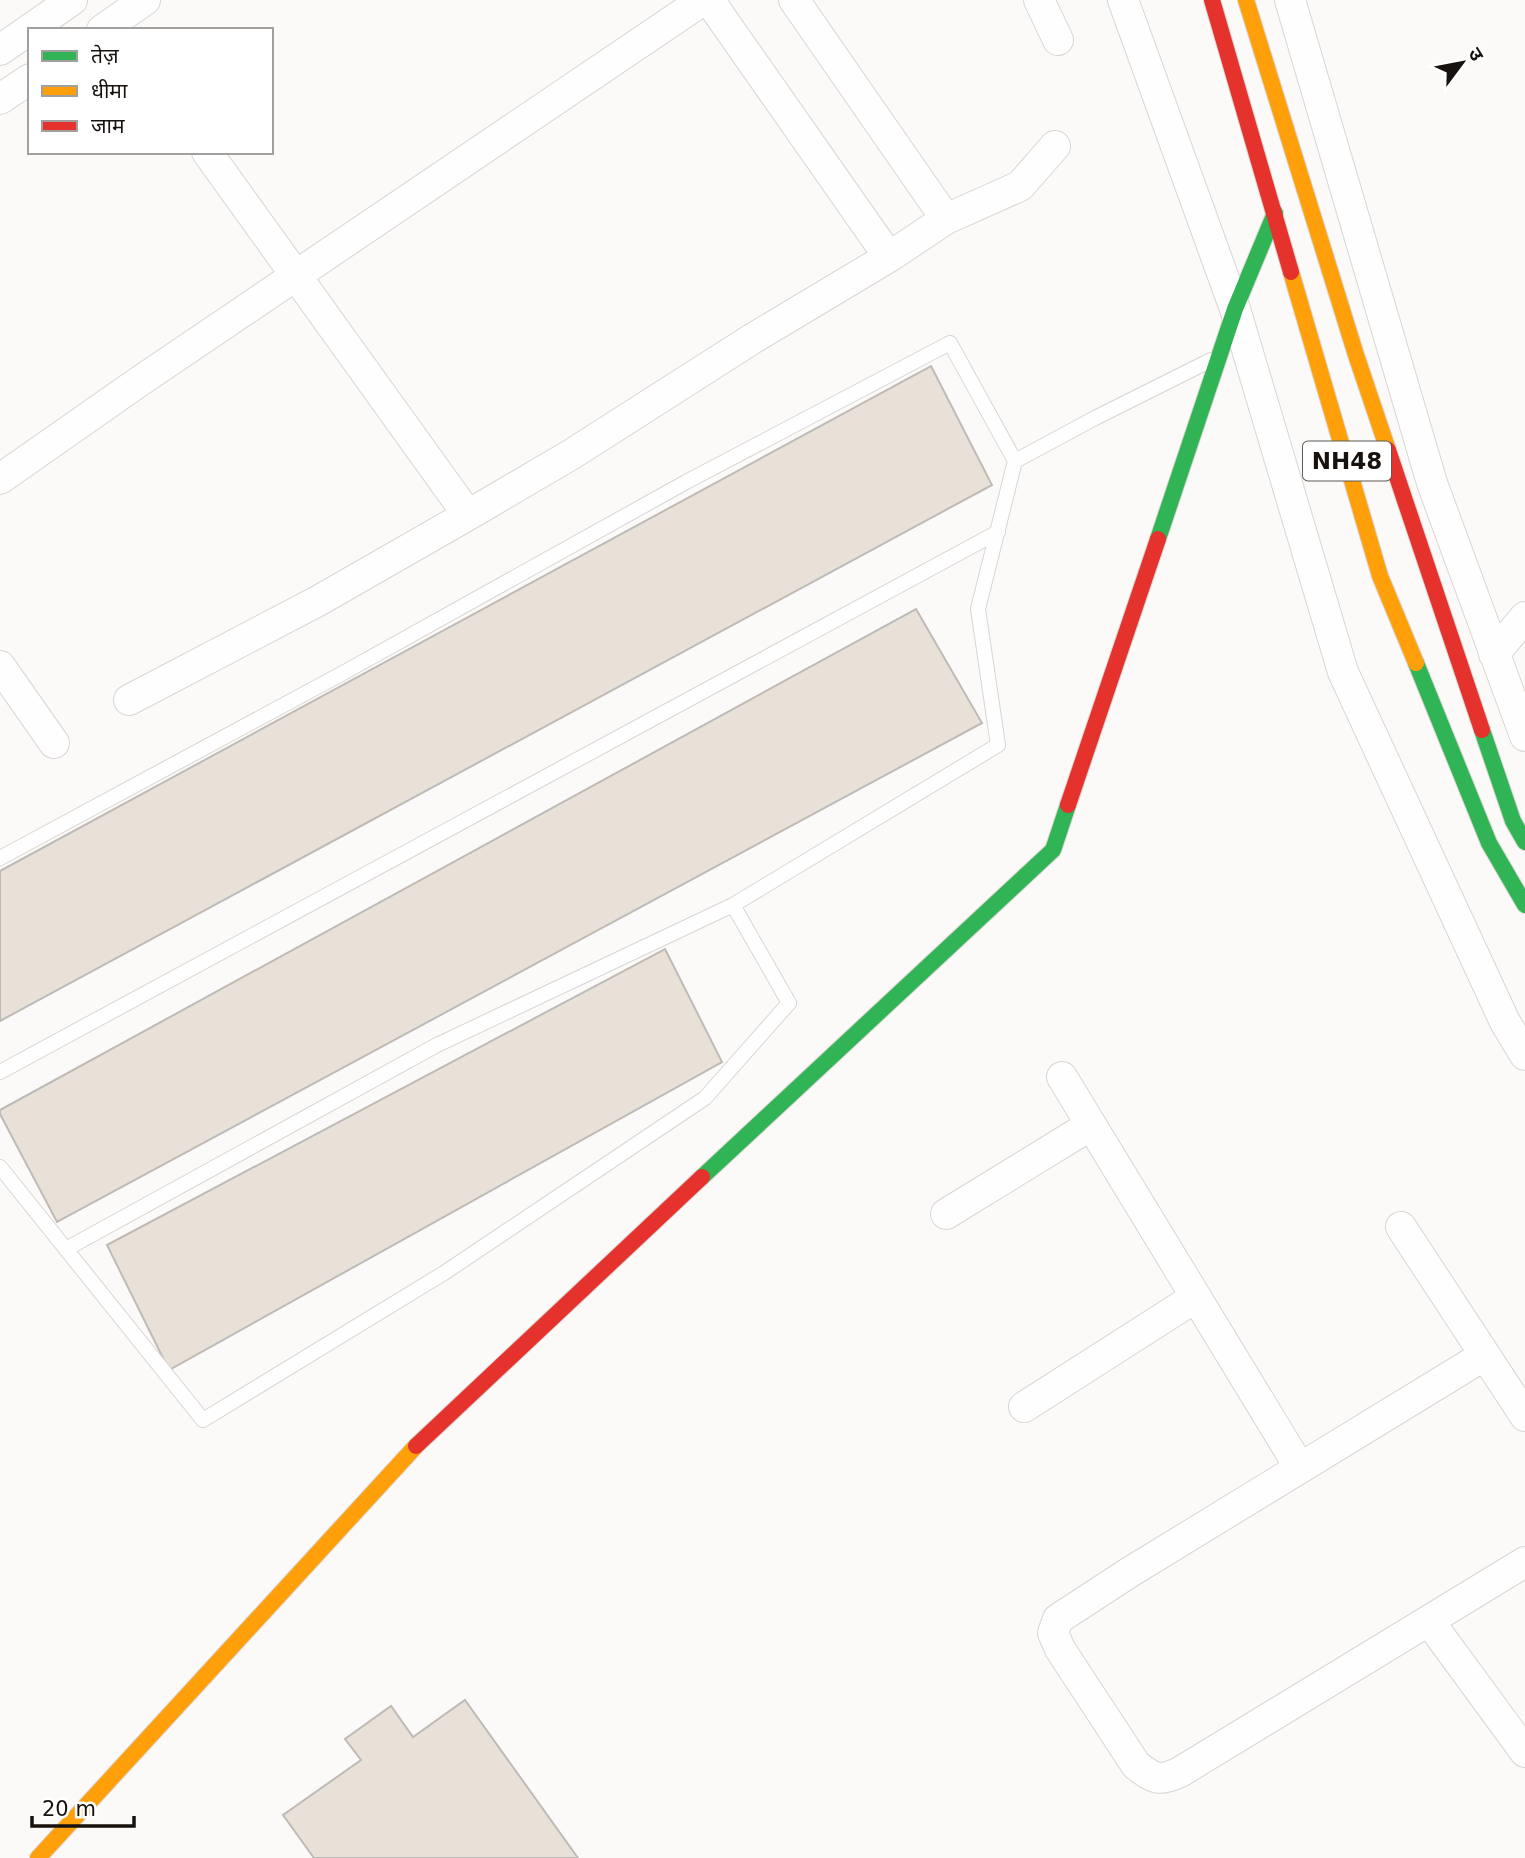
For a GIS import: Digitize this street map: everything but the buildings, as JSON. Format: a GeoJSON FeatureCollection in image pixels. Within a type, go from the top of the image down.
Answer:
{"type":"FeatureCollection","features":[{"type":"Feature","properties":{"kind":"main road","name":"NH48"},"geometry":{"type":"LineString","coordinates":[[1212,0],[1380,576],[1489,844],[1525,905]]}},
{"type":"Feature","properties":{"kind":"main road","name":"NH48"},"geometry":{"type":"LineString","coordinates":[[1246,0],[1356,355],[1513,821],[1525,842]]}},
{"type":"Feature","properties":{"kind":"main road"},"geometry":{"type":"LineString","coordinates":[[38,1858],[425,1436],[1052,850],[1235,309],[1275,213]]}},
{"type":"Feature","properties":{"kind":"street"},"geometry":{"type":"LineString","coordinates":[[32,28],[72,0]]}},
{"type":"Feature","properties":{"kind":"street"},"geometry":{"type":"LineString","coordinates":[[108,20],[145,0]]}},
{"type":"Feature","properties":{"kind":"street"},"geometry":{"type":"LineString","coordinates":[[0,480],[140,381],[703,0]]}},
{"type":"Feature","properties":{"kind":"street"},"geometry":{"type":"LineString","coordinates":[[709,0],[889,257]]}},
{"type":"Feature","properties":{"kind":"street"},"geometry":{"type":"LineString","coordinates":[[794,0],[946,219]]}},
{"type":"Feature","properties":{"kind":"street"},"geometry":{"type":"LineString","coordinates":[[1038,0],[1058,40]]}},
{"type":"Feature","properties":{"kind":"street"},"geometry":{"type":"LineString","coordinates":[[1123,0],[1235,309],[1343,672],[1505,1022],[1525,1055]]}},
{"type":"Feature","properties":{"kind":"street"},"geometry":{"type":"LineString","coordinates":[[1290,0],[1432,483],[1525,736]]}},
{"type":"Feature","properties":{"kind":"street"},"geometry":{"type":"LineString","coordinates":[[0,50],[28,31]]}},
{"type":"Feature","properties":{"kind":"street"},"geometry":{"type":"LineString","coordinates":[[0,99],[28,80]]}},
{"type":"Feature","properties":{"kind":"street"},"geometry":{"type":"LineString","coordinates":[[129,700],[318,601],[468,515],[572,454],[946,219],[1020,186],[1055,146]]}},
{"type":"Feature","properties":{"kind":"street"},"geometry":{"type":"LineString","coordinates":[[208,154],[468,515]]}},
{"type":"Feature","properties":{"kind":"street"},"geometry":{"type":"LineString","coordinates":[[1494,654],[1525,617]]}},
{"type":"Feature","properties":{"kind":"street"},"geometry":{"type":"LineString","coordinates":[[0,666],[54,744]]}},
{"type":"Feature","properties":{"kind":"street"},"geometry":{"type":"LineString","coordinates":[[1062,1077],[1300,1468]]}},
{"type":"Feature","properties":{"kind":"street"},"geometry":{"type":"LineString","coordinates":[[946,1214],[1091,1125]]}},
{"type":"Feature","properties":{"kind":"street"},"geometry":{"type":"LineString","coordinates":[[1401,1227],[1525,1416]]}},
{"type":"Feature","properties":{"kind":"street"},"geometry":{"type":"LineString","coordinates":[[1024,1407],[1196,1297]]}},
{"type":"Feature","properties":{"kind":"street"},"geometry":{"type":"LineString","coordinates":[[1485,1355],[1130,1572],[1058,1619],[1053,1633],[1060,1649],[1136,1765],[1151,1777],[1164,1779],[1180,1772],[1525,1562]]}},
{"type":"Feature","properties":{"kind":"street"},"geometry":{"type":"LineString","coordinates":[[1429,1621],[1525,1752]]}},
{"type":"Feature","properties":{"kind":"lane"},"geometry":{"type":"LineString","coordinates":[[0,858],[344,673],[686,482],[950,343],[1015,461],[978,609],[998,745],[733,905],[437,1045],[66,1249]]}},
{"type":"Feature","properties":{"kind":"lane"},"geometry":{"type":"LineString","coordinates":[[1015,461],[1219,356]]}},
{"type":"Feature","properties":{"kind":"lane"},"geometry":{"type":"LineString","coordinates":[[0,1072],[998,531]]}},
{"type":"Feature","properties":{"kind":"lane"},"geometry":{"type":"LineString","coordinates":[[0,1167],[203,1420],[444,1273],[705,1098],[789,1003],[733,905]]}},
{"type":"Feature","properties":{"kind":"traffic: fast"},"geometry":{"type":"LineString","coordinates":[[1158,539],[1235,309],[1275,213]]}},
{"type":"Feature","properties":{"kind":"traffic: fast"},"geometry":{"type":"LineString","coordinates":[[1416,663],[1489,843],[1525,905]]}},
{"type":"Feature","properties":{"kind":"traffic: fast"},"geometry":{"type":"LineString","coordinates":[[1482,730],[1513,821],[1525,842]]}},
{"type":"Feature","properties":{"kind":"traffic: fast"},"geometry":{"type":"LineString","coordinates":[[702,1177],[1053,850],[1068,805]]}},
{"type":"Feature","properties":{"kind":"traffic: slow"},"geometry":{"type":"LineString","coordinates":[[1246,0],[1388,450]]}},
{"type":"Feature","properties":{"kind":"traffic: slow"},"geometry":{"type":"LineString","coordinates":[[1291,272],[1380,576],[1416,663]]}},
{"type":"Feature","properties":{"kind":"traffic: slow"},"geometry":{"type":"LineString","coordinates":[[38,1858],[416,1446]]}},
{"type":"Feature","properties":{"kind":"traffic: jam"},"geometry":{"type":"LineString","coordinates":[[1212,0],[1291,272]]}},
{"type":"Feature","properties":{"kind":"traffic: jam"},"geometry":{"type":"LineString","coordinates":[[1388,450],[1482,730]]}},
{"type":"Feature","properties":{"kind":"traffic: jam"},"geometry":{"type":"LineString","coordinates":[[1068,805],[1158,539]]}},
{"type":"Feature","properties":{"kind":"traffic: jam"},"geometry":{"type":"LineString","coordinates":[[416,1446],[702,1177]]}}]}
